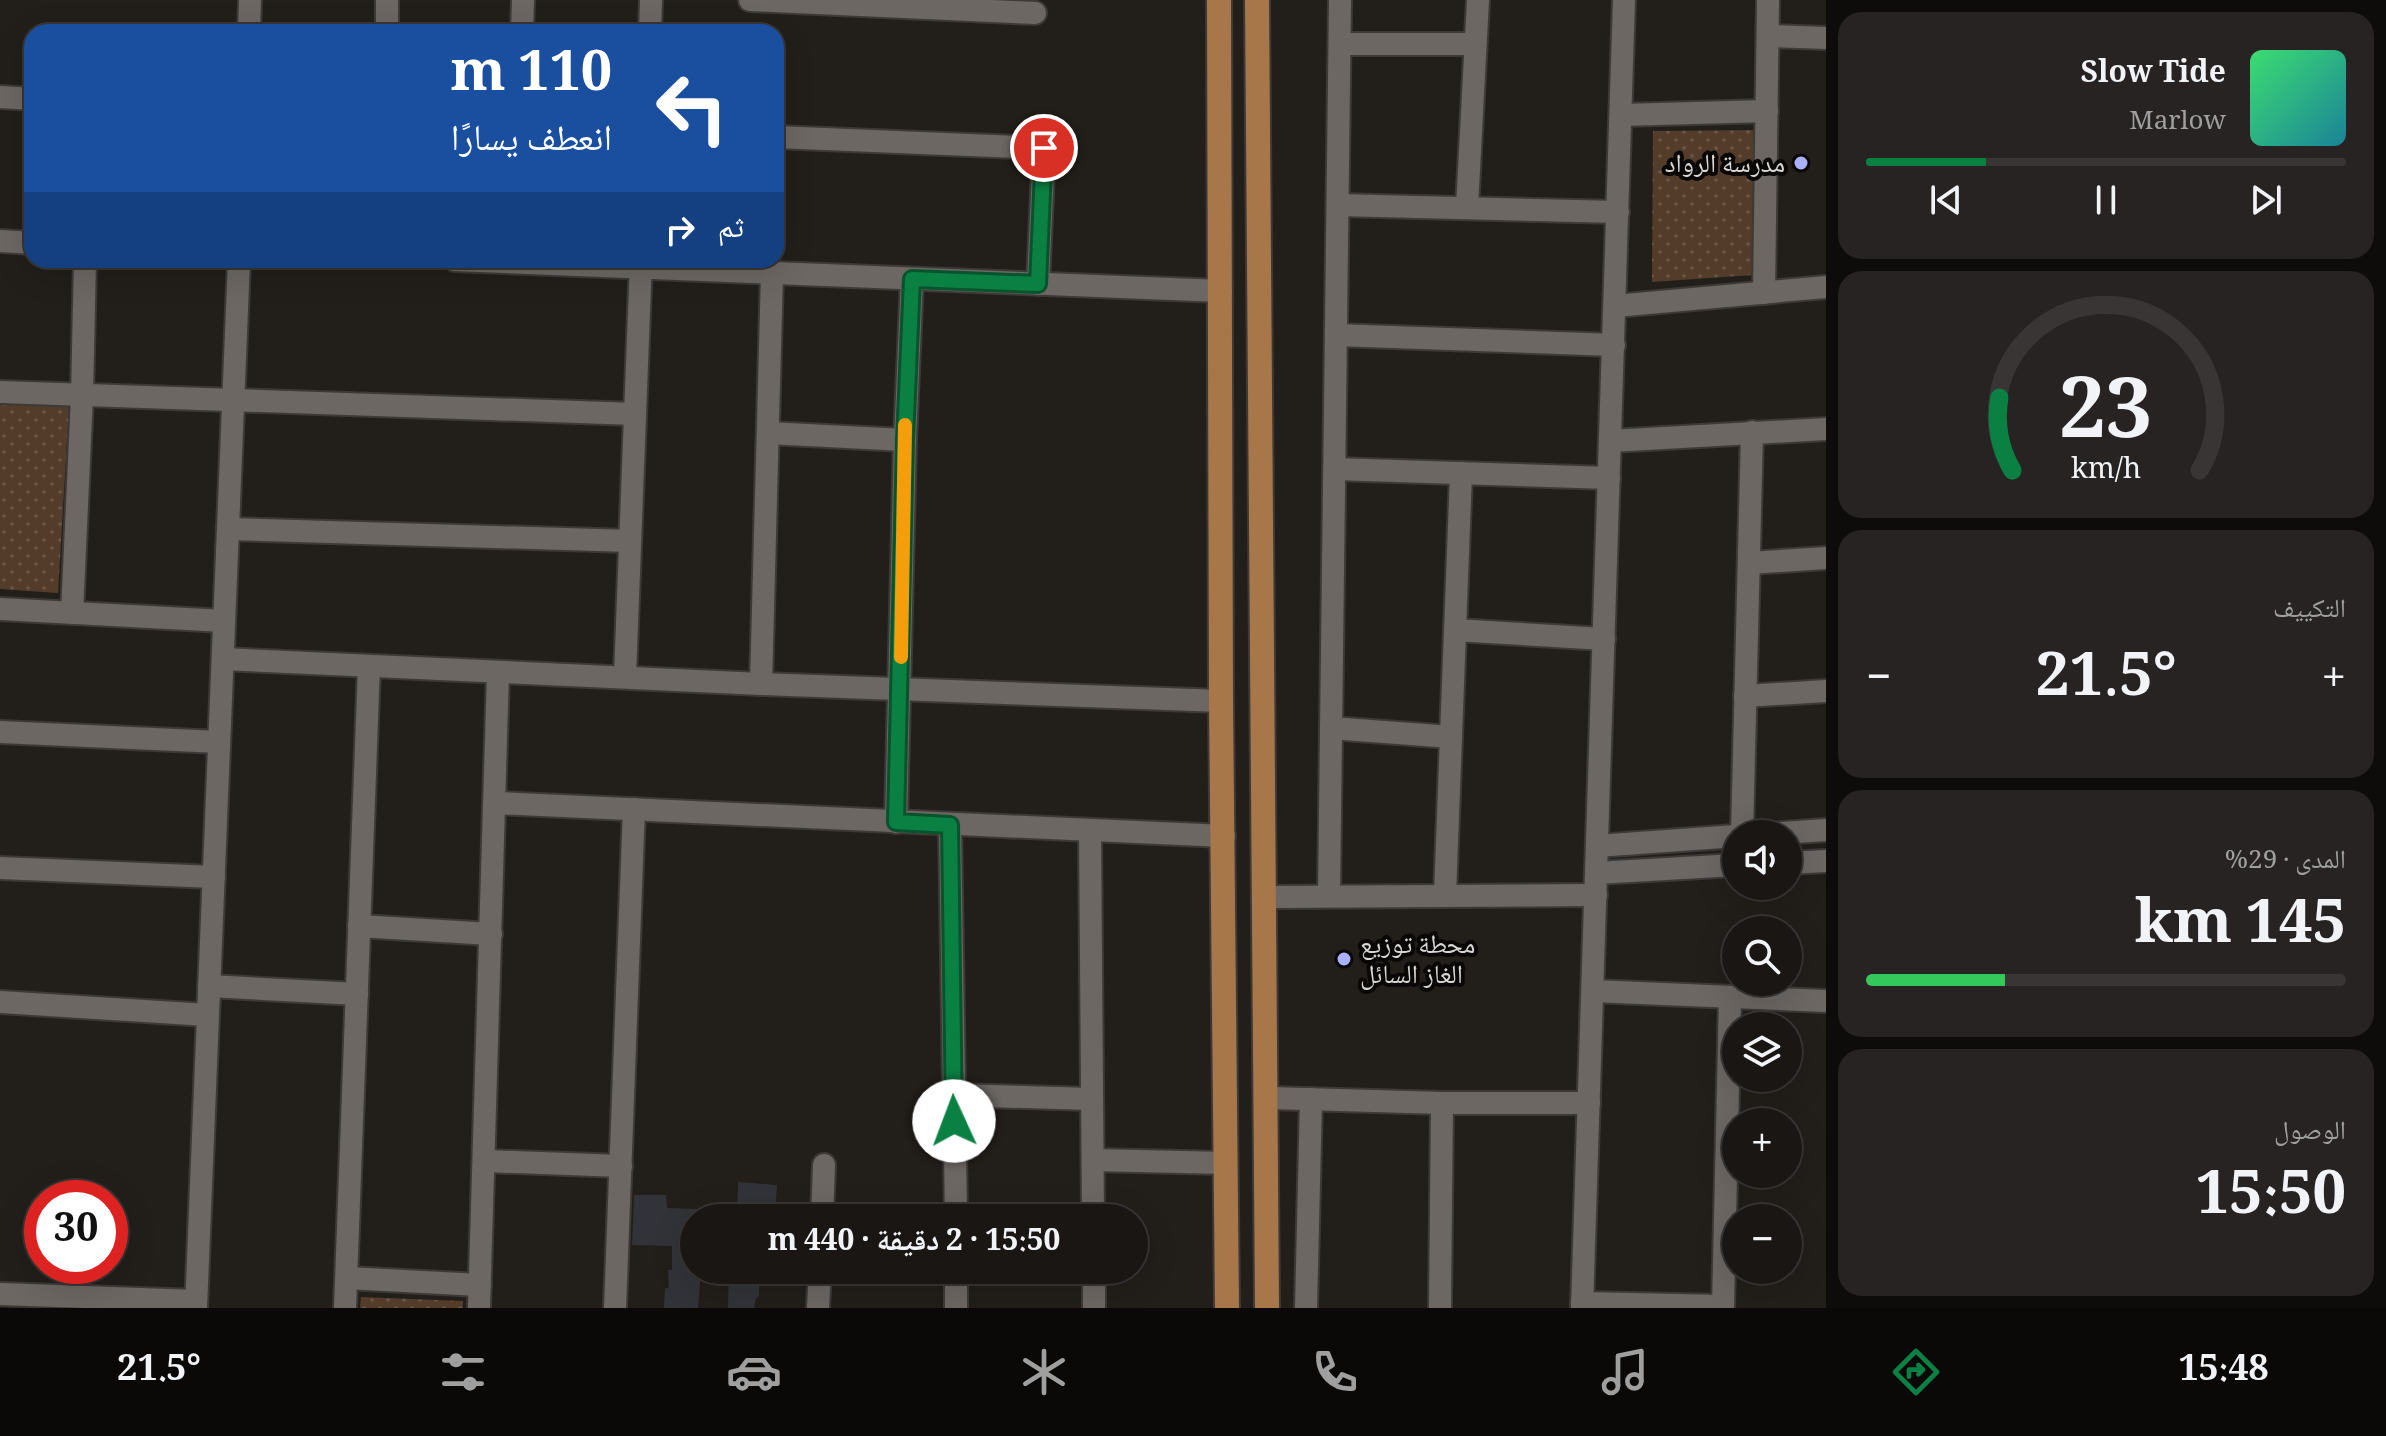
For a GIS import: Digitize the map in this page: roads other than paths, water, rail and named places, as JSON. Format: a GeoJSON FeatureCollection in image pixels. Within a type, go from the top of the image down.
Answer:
{"type":"FeatureCollection","features":[{"type":"Feature","properties":{"kind":"main road"},"geometry":{"type":"LineString","coordinates":[[1219,0],[1227,1308]]}},
{"type":"Feature","properties":{"kind":"main road"},"geometry":{"type":"LineString","coordinates":[[1257,0],[1267,1308]]}},
{"type":"Feature","properties":{"kind":"main road"},"geometry":{"type":"LineString","coordinates":[[1221,409],[1261,410]]}},
{"type":"Feature","properties":{"kind":"street"},"geometry":{"type":"LineString","coordinates":[[249,24],[250,0]]}},
{"type":"Feature","properties":{"kind":"street"},"geometry":{"type":"LineString","coordinates":[[387,0],[387,24]]}},
{"type":"Feature","properties":{"kind":"street"},"geometry":{"type":"LineString","coordinates":[[522,24],[523,0]]}},
{"type":"Feature","properties":{"kind":"street"},"geometry":{"type":"LineString","coordinates":[[650,24],[651,0]]}},
{"type":"Feature","properties":{"kind":"street"},"geometry":{"type":"LineString","coordinates":[[750,0],[919,4],[1035,13]]}},
{"type":"Feature","properties":{"kind":"street"},"geometry":{"type":"LineString","coordinates":[[1329,896],[1340,0]]}},
{"type":"Feature","properties":{"kind":"street"},"geometry":{"type":"LineString","coordinates":[[1467,207],[1478,0]]}},
{"type":"Feature","properties":{"kind":"street"},"geometry":{"type":"LineString","coordinates":[[1624,0],[1582,1305],[1723,1307],[1730,997]]}},
{"type":"Feature","properties":{"kind":"street"},"geometry":{"type":"LineString","coordinates":[[1764,293],[1768,0]]}},
{"type":"Feature","properties":{"kind":"street"},"geometry":{"type":"LineString","coordinates":[[1768,36],[1826,38]]}},
{"type":"Feature","properties":{"kind":"street"},"geometry":{"type":"LineString","coordinates":[[1341,44],[1475,44]]}},
{"type":"Feature","properties":{"kind":"street"},"geometry":{"type":"LineString","coordinates":[[0,97],[24,98]]}},
{"type":"Feature","properties":{"kind":"street"},"geometry":{"type":"LineString","coordinates":[[1621,115],[1767,111]]}},
{"type":"Feature","properties":{"kind":"street"},"geometry":{"type":"LineString","coordinates":[[784,137],[1044,148],[1038,284]]}},
{"type":"Feature","properties":{"kind":"street"},"geometry":{"type":"LineString","coordinates":[[1338,205],[1618,212]]}},
{"type":"Feature","properties":{"kind":"street"},"geometry":{"type":"LineString","coordinates":[[0,241],[24,242]]}},
{"type":"Feature","properties":{"kind":"street"},"geometry":{"type":"LineString","coordinates":[[72,613],[85,268]]}},
{"type":"Feature","properties":{"kind":"street"},"geometry":{"type":"LineString","coordinates":[[0,1294],[54,1302],[196,1305],[239,268]]}},
{"type":"Feature","properties":{"kind":"street"},"geometry":{"type":"LineString","coordinates":[[625,676],[641,268]]}},
{"type":"Feature","properties":{"kind":"street"},"geometry":{"type":"LineString","coordinates":[[699,268],[1221,291]]}},
{"type":"Feature","properties":{"kind":"street"},"geometry":{"type":"LineString","coordinates":[[761,684],[772,273]]}},
{"type":"Feature","properties":{"kind":"street"},"geometry":{"type":"LineString","coordinates":[[896,822],[912,279]]}},
{"type":"Feature","properties":{"kind":"street"},"geometry":{"type":"LineString","coordinates":[[1615,306],[1826,287]]}},
{"type":"Feature","properties":{"kind":"street"},"geometry":{"type":"LineString","coordinates":[[1336,335],[1614,345]]}},
{"type":"Feature","properties":{"kind":"street"},"geometry":{"type":"LineString","coordinates":[[0,392],[635,414]]}},
{"type":"Feature","properties":{"kind":"street"},"geometry":{"type":"LineString","coordinates":[[1610,441],[1826,429]]}},
{"type":"Feature","properties":{"kind":"street"},"geometry":{"type":"LineString","coordinates":[[1742,820],[1752,432]]}},
{"type":"Feature","properties":{"kind":"street"},"geometry":{"type":"LineString","coordinates":[[768,433],[905,440]]}},
{"type":"Feature","properties":{"kind":"street"},"geometry":{"type":"LineString","coordinates":[[1335,469],[1609,478]]}},
{"type":"Feature","properties":{"kind":"street"},"geometry":{"type":"LineString","coordinates":[[1445,895],[1461,473]]}},
{"type":"Feature","properties":{"kind":"street"},"geometry":{"type":"LineString","coordinates":[[228,529],[630,541]]}},
{"type":"Feature","properties":{"kind":"street"},"geometry":{"type":"LineString","coordinates":[[1749,563],[1826,558]]}},
{"type":"Feature","properties":{"kind":"street"},"geometry":{"type":"LineString","coordinates":[[0,609],[224,621]]}},
{"type":"Feature","properties":{"kind":"street"},"geometry":{"type":"LineString","coordinates":[[1455,630],[1604,639]]}},
{"type":"Feature","properties":{"kind":"street"},"geometry":{"type":"LineString","coordinates":[[223,659],[1221,701]]}},
{"type":"Feature","properties":{"kind":"street"},"geometry":{"type":"LineString","coordinates":[[345,1308],[369,666]]}},
{"type":"Feature","properties":{"kind":"street"},"geometry":{"type":"LineString","coordinates":[[479,1308],[486,1161],[498,672]]}},
{"type":"Feature","properties":{"kind":"street"},"geometry":{"type":"LineString","coordinates":[[1745,696],[1826,691]]}},
{"type":"Feature","properties":{"kind":"street"},"geometry":{"type":"LineString","coordinates":[[1331,728],[1451,737]]}},
{"type":"Feature","properties":{"kind":"street"},"geometry":{"type":"LineString","coordinates":[[0,732],[219,742]]}},
{"type":"Feature","properties":{"kind":"street"},"geometry":{"type":"LineString","coordinates":[[496,803],[1224,836]]}},
{"type":"Feature","properties":{"kind":"street"},"geometry":{"type":"LineString","coordinates":[[615,1308],[634,809]]}},
{"type":"Feature","properties":{"kind":"street"},"geometry":{"type":"LineString","coordinates":[[950,825],[956,1204]]}},
{"type":"Feature","properties":{"kind":"street"},"geometry":{"type":"LineString","coordinates":[[1090,830],[1093,1204]]}},
{"type":"Feature","properties":{"kind":"street"},"geometry":{"type":"LineString","coordinates":[[1802,832],[1826,830]]}},
{"type":"Feature","properties":{"kind":"street"},"geometry":{"type":"LineString","coordinates":[[1597,846],[1722,837]]}},
{"type":"Feature","properties":{"kind":"street"},"geometry":{"type":"LineString","coordinates":[[1802,862],[1826,861]]}},
{"type":"Feature","properties":{"kind":"street"},"geometry":{"type":"LineString","coordinates":[[1596,873],[1722,866]]}},
{"type":"Feature","properties":{"kind":"street"},"geometry":{"type":"LineString","coordinates":[[0,868],[214,877]]}},
{"type":"Feature","properties":{"kind":"street"},"geometry":{"type":"LineString","coordinates":[[1264,897],[1596,895]]}},
{"type":"Feature","properties":{"kind":"street"},"geometry":{"type":"LineString","coordinates":[[359,926],[491,934]]}},
{"type":"Feature","properties":{"kind":"street"},"geometry":{"type":"LineString","coordinates":[[209,986],[357,994]]}},
{"type":"Feature","properties":{"kind":"street"},"geometry":{"type":"LineString","coordinates":[[1593,991],[1826,1001]]}},
{"type":"Feature","properties":{"kind":"street"},"geometry":{"type":"LineString","coordinates":[[0,1002],[208,1015]]}},
{"type":"Feature","properties":{"kind":"street"},"geometry":{"type":"LineString","coordinates":[[953,1095],[1092,1099]]}},
{"type":"Feature","properties":{"kind":"street"},"geometry":{"type":"LineString","coordinates":[[1266,1098],[1589,1103]]}},
{"type":"Feature","properties":{"kind":"street"},"geometry":{"type":"LineString","coordinates":[[1306,1308],[1311,1099]]}},
{"type":"Feature","properties":{"kind":"street"},"geometry":{"type":"LineString","coordinates":[[1440,1308],[1442,1103]]}},
{"type":"Feature","properties":{"kind":"street"},"geometry":{"type":"LineString","coordinates":[[1093,1160],[1226,1163]]}},
{"type":"Feature","properties":{"kind":"street"},"geometry":{"type":"LineString","coordinates":[[486,1161],[621,1166]]}},
{"type":"Feature","properties":{"kind":"street"},"geometry":{"type":"LineString","coordinates":[[823,1204],[824,1165]]}},
{"type":"Feature","properties":{"kind":"street"},"geometry":{"type":"LineString","coordinates":[[347,1278],[480,1285]]}},
{"type":"Feature","properties":{"kind":"street"},"geometry":{"type":"LineString","coordinates":[[818,1308],[819,1284]]}},
{"type":"Feature","properties":{"kind":"street"},"geometry":{"type":"LineString","coordinates":[[956,1284],[956,1308]]}},
{"type":"Feature","properties":{"kind":"street"},"geometry":{"type":"LineString","coordinates":[[1094,1284],[1094,1308]]}},
{"type":"Feature","properties":{"kind":"place","name":"مدرسة الرواد"},"geometry":{"type":"Point","coordinates":[1801,163]}},
{"type":"Feature","properties":{"kind":"place","name":"محطة توزيع الغاز السائل"},"geometry":{"type":"Point","coordinates":[1344,959]}}]}
